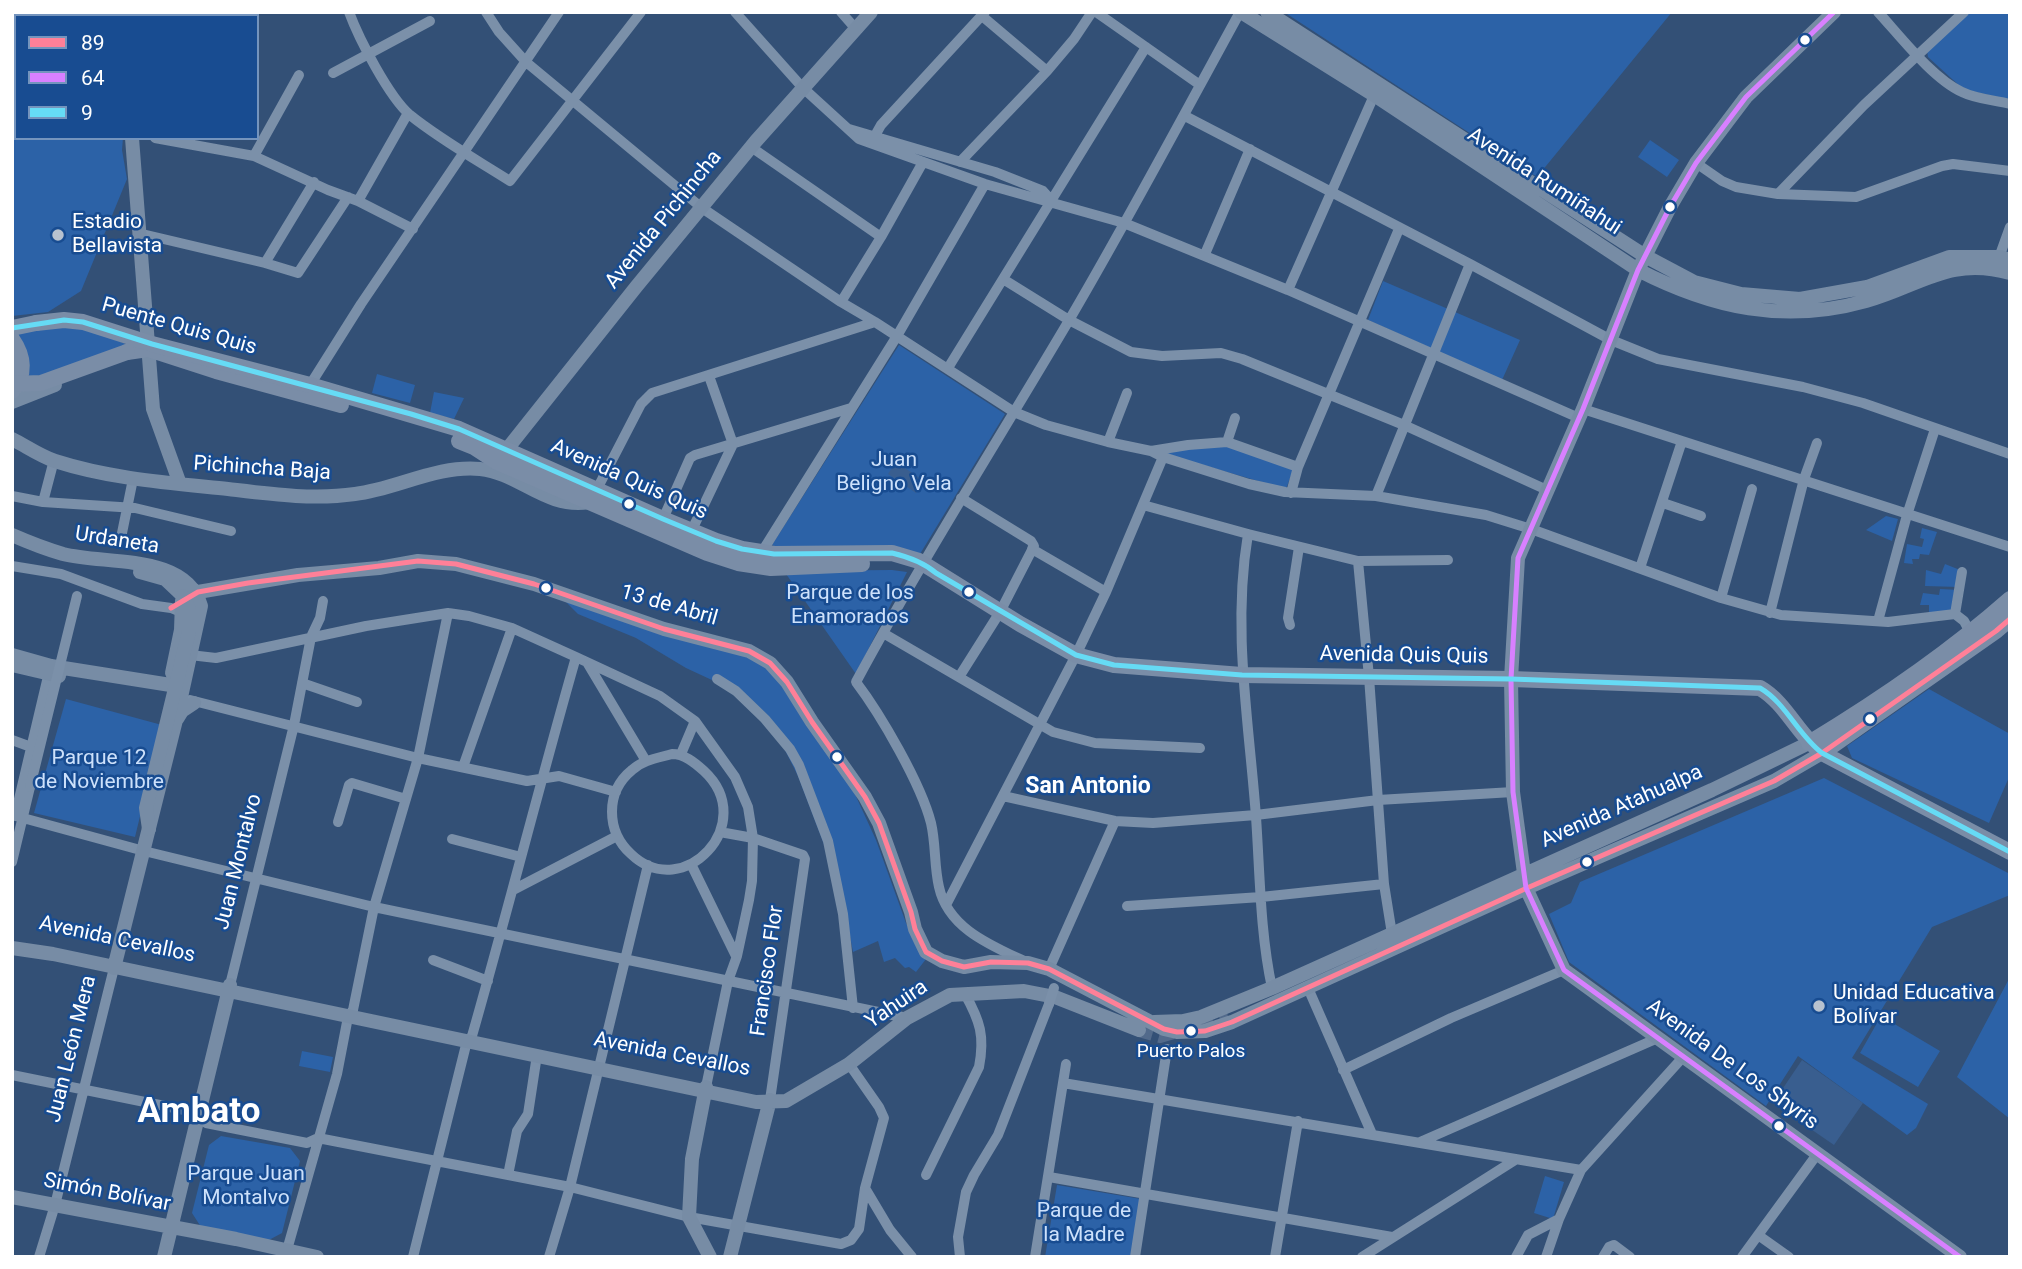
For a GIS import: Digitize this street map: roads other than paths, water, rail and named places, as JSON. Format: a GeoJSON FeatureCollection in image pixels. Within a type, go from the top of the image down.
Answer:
{"type":"FeatureCollection","features":[{"type":"Feature","properties":{"kind":"main road","name":"Puente Quis Quis"},"geometry":{"type":"LineString","coordinates":[[12,328],[64,320],[83,322],[152,344],[310,385]]}},
{"type":"Feature","properties":{"kind":"main road"},"geometry":{"type":"LineString","coordinates":[[12,339],[22,361],[22,369],[13,390]]}},
{"type":"Feature","properties":{"kind":"main road","name":"Avenida Quis Quis"},"geometry":{"type":"LineString","coordinates":[[148,345],[216,371],[432,432],[502,455]]}},
{"type":"Feature","properties":{"kind":"main road"},"geometry":{"type":"LineString","coordinates":[[13,390],[41,383],[148,345]]}},
{"type":"Feature","properties":{"kind":"main road","name":"Avenida Quis Quis"},"geometry":{"type":"LineString","coordinates":[[310,385],[459,429],[502,455],[689,537]]}},
{"type":"Feature","properties":{"kind":"main road","name":"Avenida Quis Quis"},"geometry":{"type":"LineString","coordinates":[[593,496],[663,519],[707,553],[758,560],[886,562],[927,569],[1076,655],[1114,665],[1241,675],[1511,679],[1760,688],[1772,696],[1816,748],[2010,852]]}},
{"type":"Feature","properties":{"kind":"main road","name":"Avenida Atahualpa"},"geometry":{"type":"LineString","coordinates":[[1816,748],[2010,599]]}},
{"type":"Feature","properties":{"kind":"main road"},"geometry":{"type":"LineString","coordinates":[[1816,748],[1996,631],[2010,619]]}},
{"type":"Feature","properties":{"kind":"street"},"geometry":{"type":"LineString","coordinates":[[349,12],[369,55],[408,113],[464,153],[510,181],[575,101],[641,12]]}},
{"type":"Feature","properties":{"kind":"street"},"geometry":{"type":"LineString","coordinates":[[486,12],[499,32],[526,62],[702,208],[841,302],[1014,412],[1046,425],[1151,451],[1249,484],[1291,493],[1376,496],[1464,510],[1531,529],[1770,613],[1888,622],[1955,614],[1964,621],[1970,632]]}},
{"type":"Feature","properties":{"kind":"street"},"geometry":{"type":"LineString","coordinates":[[310,385],[559,12]]}},
{"type":"Feature","properties":{"kind":"street"},"geometry":{"type":"LineString","coordinates":[[735,12],[802,87],[859,139],[873,139],[960,162],[1043,191],[1052,201]]}},
{"type":"Feature","properties":{"kind":"street"},"geometry":{"type":"LineString","coordinates":[[841,12],[855,28]]}},
{"type":"Feature","properties":{"kind":"street","name":"Avenida Pichincha"},"geometry":{"type":"LineString","coordinates":[[502,455],[751,147],[871,12]]}},
{"type":"Feature","properties":{"kind":"street"},"geometry":{"type":"LineString","coordinates":[[960,162],[1047,71],[1094,12],[1200,85]]}},
{"type":"Feature","properties":{"kind":"street"},"geometry":{"type":"LineString","coordinates":[[1028,964],[969,932],[946,905],[939,889],[931,823],[914,780],[856,682],[883,633],[927,569],[961,498],[1069,320],[1241,12]]}},
{"type":"Feature","properties":{"kind":"street","name":"Avenida Rumiñahui"},"geometry":{"type":"LineString","coordinates":[[1241,12],[1377,90],[1645,256],[1695,282],[1741,294],[1800,299],[1867,287],[1949,257],[2001,262],[2010,273]]}},
{"type":"Feature","properties":{"kind":"street","name":"Avenida Rumiñahui"},"geometry":{"type":"LineString","coordinates":[[1267,12],[1638,270],[1679,291],[1704,299],[1788,313],[1825,310],[1868,300],[1929,276],[2001,262]]}},
{"type":"Feature","properties":{"kind":"street","name":"Avenida De Los Shyris"},"geometry":{"type":"LineString","coordinates":[[1834,12],[1746,97],[1696,163],[1638,270],[1581,414],[1518,558],[1511,679],[1514,792],[1525,881],[1564,970],[1959,1257]]}},
{"type":"Feature","properties":{"kind":"street"},"geometry":{"type":"LineString","coordinates":[[1878,12],[1916,54],[1959,91],[2010,104]]}},
{"type":"Feature","properties":{"kind":"street"},"geometry":{"type":"LineString","coordinates":[[1778,194],[1916,54],[1964,12]]}},
{"type":"Feature","properties":{"kind":"street"},"geometry":{"type":"LineString","coordinates":[[873,139],[984,14],[1047,71]]}},
{"type":"Feature","properties":{"kind":"street"},"geometry":{"type":"LineString","coordinates":[[333,73],[430,21]]}},
{"type":"Feature","properties":{"kind":"street"},"geometry":{"type":"LineString","coordinates":[[948,368],[1146,47]]}},
{"type":"Feature","properties":{"kind":"street"},"geometry":{"type":"LineString","coordinates":[[254,156],[299,75]]}},
{"type":"Feature","properties":{"kind":"street"},"geometry":{"type":"LineString","coordinates":[[1288,289],[1377,90]]}},
{"type":"Feature","properties":{"kind":"street"},"geometry":{"type":"LineString","coordinates":[[138,233],[298,273],[353,199],[408,113]]}},
{"type":"Feature","properties":{"kind":"street"},"geometry":{"type":"LineString","coordinates":[[1185,116],[1611,340],[1658,359],[1803,387],[1863,403],[2010,454]]}},
{"type":"Feature","properties":{"kind":"street"},"geometry":{"type":"LineString","coordinates":[[873,139],[923,162],[985,184],[1124,223],[1205,254],[1432,354],[1581,414],[1682,441],[2010,547]]}},
{"type":"Feature","properties":{"kind":"street"},"geometry":{"type":"LineString","coordinates":[[132,140],[153,409],[180,484]]}},
{"type":"Feature","properties":{"kind":"street"},"geometry":{"type":"LineString","coordinates":[[166,140],[254,156],[353,199],[413,229]]}},
{"type":"Feature","properties":{"kind":"street"},"geometry":{"type":"LineString","coordinates":[[751,147],[881,237]]}},
{"type":"Feature","properties":{"kind":"street"},"geometry":{"type":"LineString","coordinates":[[1205,254],[1250,149]]}},
{"type":"Feature","properties":{"kind":"street"},"geometry":{"type":"LineString","coordinates":[[841,302],[923,162]]}},
{"type":"Feature","properties":{"kind":"street"},"geometry":{"type":"LineString","coordinates":[[1696,163],[1736,187],[1778,194],[1858,197],[1953,164],[2010,171]]}},
{"type":"Feature","properties":{"kind":"street"},"geometry":{"type":"LineString","coordinates":[[265,263],[314,182]]}},
{"type":"Feature","properties":{"kind":"street"},"geometry":{"type":"LineString","coordinates":[[758,560],[897,336],[985,184]]}},
{"type":"Feature","properties":{"kind":"street"},"geometry":{"type":"LineString","coordinates":[[2001,262],[2010,227]]}},
{"type":"Feature","properties":{"kind":"street"},"geometry":{"type":"LineString","coordinates":[[1291,493],[1298,467],[1399,229]]}},
{"type":"Feature","properties":{"kind":"street"},"geometry":{"type":"LineString","coordinates":[[1376,496],[1470,264]]}},
{"type":"Feature","properties":{"kind":"street"},"geometry":{"type":"LineString","coordinates":[[1003,279],[1069,320],[1131,352],[1162,356],[1221,353],[1404,425],[1547,490]]}},
{"type":"Feature","properties":{"kind":"street"},"geometry":{"type":"LineString","coordinates":[[593,496],[646,397],[652,393],[876,322]]}},
{"type":"Feature","properties":{"kind":"street"},"geometry":{"type":"LineString","coordinates":[[13,390],[148,345]]}},
{"type":"Feature","properties":{"kind":"street"},"geometry":{"type":"LineString","coordinates":[[689,537],[733,444],[709,376]]}},
{"type":"Feature","properties":{"kind":"street"},"geometry":{"type":"LineString","coordinates":[[1108,442],[1127,393]]}},
{"type":"Feature","properties":{"kind":"street"},"geometry":{"type":"LineString","coordinates":[[663,519],[690,458],[851,408]]}},
{"type":"Feature","properties":{"kind":"street"},"geometry":{"type":"LineString","coordinates":[[1227,442],[1234,418]]}},
{"type":"Feature","properties":{"kind":"street"},"geometry":{"type":"LineString","coordinates":[[1878,621],[1935,429]]}},
{"type":"Feature","properties":{"kind":"street","name":"Pichincha Baja"},"geometry":{"type":"LineString","coordinates":[[12,439],[54,460],[133,480],[282,495],[343,496],[372,492],[452,469],[481,469],[500,475],[547,498],[573,504],[593,496]]}},
{"type":"Feature","properties":{"kind":"street"},"geometry":{"type":"LineString","coordinates":[[1640,568],[1682,441]]}},
{"type":"Feature","properties":{"kind":"street"},"geometry":{"type":"LineString","coordinates":[[1151,451],[1227,442],[1298,467]]}},
{"type":"Feature","properties":{"kind":"street"},"geometry":{"type":"LineString","coordinates":[[1770,613],[1804,479],[1817,443]]}},
{"type":"Feature","properties":{"kind":"street"},"geometry":{"type":"LineString","coordinates":[[946,905],[1076,655],[1106,592],[1163,457]]}},
{"type":"Feature","properties":{"kind":"street"},"geometry":{"type":"LineString","coordinates":[[43,502],[54,460]]}},
{"type":"Feature","properties":{"kind":"street"},"geometry":{"type":"LineString","coordinates":[[122,533],[133,480]]}},
{"type":"Feature","properties":{"kind":"street"},"geometry":{"type":"LineString","coordinates":[[1721,598],[1752,489]]}},
{"type":"Feature","properties":{"kind":"street"},"geometry":{"type":"LineString","coordinates":[[12,496],[43,502],[128,508],[231,531]]}},
{"type":"Feature","properties":{"kind":"street"},"geometry":{"type":"LineString","coordinates":[[961,498],[1106,592]]}},
{"type":"Feature","properties":{"kind":"street"},"geometry":{"type":"LineString","coordinates":[[1663,503],[1700,516]]}},
{"type":"Feature","properties":{"kind":"street"},"geometry":{"type":"LineString","coordinates":[[1143,505],[1358,561],[1448,560]]}},
{"type":"Feature","properties":{"kind":"street"},"geometry":{"type":"LineString","coordinates":[[1248,534],[1242,569],[1241,675],[1256,815],[1264,944],[1272,988]]}},
{"type":"Feature","properties":{"kind":"street","name":"Urdaneta"},"geometry":{"type":"LineString","coordinates":[[12,535],[63,554],[165,579],[186,603]]}},
{"type":"Feature","properties":{"kind":"street"},"geometry":{"type":"LineString","coordinates":[[960,677],[1000,612],[1033,547]]}},
{"type":"Feature","properties":{"kind":"street"},"geometry":{"type":"LineString","coordinates":[[1290,625],[1288,618],[1300,547]]}},
{"type":"Feature","properties":{"kind":"street","name":"13 de Abril"},"geometry":{"type":"LineString","coordinates":[[12,566],[61,574],[79,583],[142,604],[186,603],[229,587],[298,575],[379,568],[418,561],[456,564],[534,584],[664,628],[749,651],[770,663],[787,682],[862,791],[878,823],[908,901],[915,929],[926,952]]}},
{"type":"Feature","properties":{"kind":"street"},"geometry":{"type":"LineString","coordinates":[[1228,1016],[1390,940],[1358,561]]}},
{"type":"Feature","properties":{"kind":"street"},"geometry":{"type":"LineString","coordinates":[[1955,614],[1962,572]]}},
{"type":"Feature","properties":{"kind":"street"},"geometry":{"type":"LineString","coordinates":[[17,816],[30,787],[79,583]]}},
{"type":"Feature","properties":{"kind":"street","name":"Juan Montalvo"},"geometry":{"type":"LineString","coordinates":[[164,1257],[294,725],[311,637],[320,618],[323,601]]}},
{"type":"Feature","properties":{"kind":"street"},"geometry":{"type":"LineString","coordinates":[[149,829],[146,808],[189,631],[189,609],[186,603]]}},
{"type":"Feature","properties":{"kind":"street","name":"Juan León Mera"},"geometry":{"type":"LineString","coordinates":[[39,1257],[55,1205],[176,720],[186,694],[190,655],[186,603]]}},
{"type":"Feature","properties":{"kind":"street","name":"Juan León Mera"},"geometry":{"type":"LineString","coordinates":[[186,603],[186,694]]}},
{"type":"Feature","properties":{"kind":"street"},"geometry":{"type":"LineString","coordinates":[[286,1253],[337,1074],[374,907],[418,758],[449,613]]}},
{"type":"Feature","properties":{"kind":"street"},"geometry":{"type":"LineString","coordinates":[[190,655],[216,658],[311,637],[449,613],[512,628],[660,696],[695,721],[735,777],[748,807],[753,838],[752,881],[737,956],[728,981],[692,1159],[689,1217],[708,1256]]}},
{"type":"Feature","properties":{"kind":"street"},"geometry":{"type":"LineString","coordinates":[[463,767],[512,628]]}},
{"type":"Feature","properties":{"kind":"street"},"geometry":{"type":"LineString","coordinates":[[883,633],[1041,726],[1067,737],[1095,743],[1200,748]]}},
{"type":"Feature","properties":{"kind":"street"},"geometry":{"type":"LineString","coordinates":[[413,1257],[469,1038],[501,935],[541,778],[576,657]]}},
{"type":"Feature","properties":{"kind":"street"},"geometry":{"type":"LineString","coordinates":[[13,661],[186,694],[418,758],[527,781],[559,776],[616,792]]}},
{"type":"Feature","properties":{"kind":"street"},"geometry":{"type":"LineString","coordinates":[[588,664],[646,761]]}},
{"type":"Feature","properties":{"kind":"street"},"geometry":{"type":"LineString","coordinates":[[12,862],[17,816],[50,670]]}},
{"type":"Feature","properties":{"kind":"street"},"geometry":{"type":"LineString","coordinates":[[717,679],[736,691],[765,719],[790,749],[799,765],[828,841],[843,914],[853,1008]]}},
{"type":"Feature","properties":{"kind":"street"},"geometry":{"type":"LineString","coordinates":[[302,683],[357,702]]}},
{"type":"Feature","properties":{"kind":"street"},"geometry":{"type":"LineString","coordinates":[[681,754],[695,721]]}},
{"type":"Feature","properties":{"kind":"street"},"geometry":{"type":"LineString","coordinates":[[12,740],[31,747]]}},
{"type":"Feature","properties":{"kind":"street","name":"Avenida Atahualpa"},"geometry":{"type":"LineString","coordinates":[[1141,1025],[1154,1021],[1184,1021],[1201,1017],[1390,940],[1525,881],[1774,781],[1816,748]]}},
{"type":"Feature","properties":{"kind":"street"},"geometry":{"type":"LineString","coordinates":[[681,754],[710,777],[718,789],[723,803],[723,818],[720,832],[709,851],[691,864],[677,869],[662,869],[635,859],[624,848],[612,821],[612,806],[623,779],[633,769],[646,761],[681,754]]}},
{"type":"Feature","properties":{"kind":"street"},"geometry":{"type":"LineString","coordinates":[[718,789],[735,777]]}},
{"type":"Feature","properties":{"kind":"street"},"geometry":{"type":"LineString","coordinates":[[338,822],[349,785],[352,783],[406,799]]}},
{"type":"Feature","properties":{"kind":"street"},"geometry":{"type":"LineString","coordinates":[[1003,796],[1115,821],[1153,824],[1378,800],[1514,792]]}},
{"type":"Feature","properties":{"kind":"street"},"geometry":{"type":"LineString","coordinates":[[17,816],[144,851],[374,907],[907,1018]]}},
{"type":"Feature","properties":{"kind":"street"},"geometry":{"type":"LineString","coordinates":[[1049,969],[1115,821]]}},
{"type":"Feature","properties":{"kind":"street"},"geometry":{"type":"LineString","coordinates":[[720,832],[753,838]]}},
{"type":"Feature","properties":{"kind":"street"},"geometry":{"type":"LineString","coordinates":[[513,890],[617,836]]}},
{"type":"Feature","properties":{"kind":"street","name":"Francisco Flor"},"geometry":{"type":"LineString","coordinates":[[730,1257],[770,1100],[806,859],[803,855],[753,838]]}},
{"type":"Feature","properties":{"kind":"street"},"geometry":{"type":"LineString","coordinates":[[452,839],[521,857]]}},
{"type":"Feature","properties":{"kind":"street"},"geometry":{"type":"LineString","coordinates":[[691,864],[737,956]]}},
{"type":"Feature","properties":{"kind":"street"},"geometry":{"type":"LineString","coordinates":[[549,1257],[570,1187],[648,865]]}},
{"type":"Feature","properties":{"kind":"street"},"geometry":{"type":"LineString","coordinates":[[1127,906],[1261,897],[1384,884]]}},
{"type":"Feature","properties":{"kind":"street","name":"Avenida Cevallos"},"geometry":{"type":"LineString","coordinates":[[12,940],[705,1090],[759,1094],[770,1100]]}},
{"type":"Feature","properties":{"kind":"street","name":"Avenida Atahualpa"},"geometry":{"type":"LineString","coordinates":[[926,952],[942,961],[964,967],[990,961],[1028,964],[1049,969],[1060,982],[1141,1025],[1177,1032],[1205,1031],[1232,1023],[1308,988],[1390,940]]}},
{"type":"Feature","properties":{"kind":"street","name":"Avenida Cevallos"},"geometry":{"type":"LineString","coordinates":[[12,948],[115,964]]}},
{"type":"Feature","properties":{"kind":"street"},"geometry":{"type":"LineString","coordinates":[[433,960],[488,981]]}},
{"type":"Feature","properties":{"kind":"street"},"geometry":{"type":"LineString","coordinates":[[1343,1070],[1451,1017],[1564,970]]}},
{"type":"Feature","properties":{"kind":"street"},"geometry":{"type":"LineString","coordinates":[[960,1257],[958,1237],[966,1192],[998,1135],[1060,982]]}},
{"type":"Feature","properties":{"kind":"street"},"geometry":{"type":"LineString","coordinates":[[1308,988],[1372,1134]]}},
{"type":"Feature","properties":{"kind":"street","name":"Yahuira"},"geometry":{"type":"LineString","coordinates":[[770,1100],[786,1101],[849,1064],[907,1018],[950,995],[1024,991],[1055,997],[1141,1025]]}},
{"type":"Feature","properties":{"kind":"street"},"geometry":{"type":"LineString","coordinates":[[926,1175],[979,1067],[983,1049],[982,1031],[965,994]]}},
{"type":"Feature","properties":{"kind":"street","name":"Avenida Cevallos"},"geometry":{"type":"LineString","coordinates":[[469,1038],[537,1055],[600,1066]]}},
{"type":"Feature","properties":{"kind":"street"},"geometry":{"type":"LineString","coordinates":[[1419,1142],[1658,1038]]}},
{"type":"Feature","properties":{"kind":"street"},"geometry":{"type":"LineString","coordinates":[[1135,1257],[1167,1049]]}},
{"type":"Feature","properties":{"kind":"street"},"geometry":{"type":"LineString","coordinates":[[508,1175],[517,1132],[528,1114],[537,1055]]}},
{"type":"Feature","properties":{"kind":"street"},"geometry":{"type":"LineString","coordinates":[[1546,1257],[1559,1219],[1581,1170],[1684,1056]]}},
{"type":"Feature","properties":{"kind":"street"},"geometry":{"type":"LineString","coordinates":[[12,1075],[199,1112],[206,1123],[307,1143],[318,1138],[438,1160],[570,1187],[689,1217],[836,1243],[848,1242],[855,1237],[859,1229],[865,1188],[884,1118],[849,1064]]}},
{"type":"Feature","properties":{"kind":"street"},"geometry":{"type":"LineString","coordinates":[[1035,1257],[1066,1064]]}},
{"type":"Feature","properties":{"kind":"street"},"geometry":{"type":"LineString","coordinates":[[1063,1083],[1581,1170]]}},
{"type":"Feature","properties":{"kind":"street"},"geometry":{"type":"LineString","coordinates":[[1275,1257],[1298,1121]]}},
{"type":"Feature","properties":{"kind":"street"},"geometry":{"type":"LineString","coordinates":[[1742,1257],[1818,1153]]}},
{"type":"Feature","properties":{"kind":"street"},"geometry":{"type":"LineString","coordinates":[[1362,1257],[1515,1160]]}},
{"type":"Feature","properties":{"kind":"street"},"geometry":{"type":"LineString","coordinates":[[1049,1177],[1392,1237]]}},
{"type":"Feature","properties":{"kind":"street"},"geometry":{"type":"LineString","coordinates":[[865,1188],[890,1230],[912,1257]]}},
{"type":"Feature","properties":{"kind":"street","name":"Simón Bolívar"},"geometry":{"type":"LineString","coordinates":[[12,1197],[171,1226],[286,1253],[317,1257]]}},
{"type":"Feature","properties":{"kind":"street"},"geometry":{"type":"LineString","coordinates":[[1516,1257],[1528,1235],[1559,1219]]}},
{"type":"Feature","properties":{"kind":"street"},"geometry":{"type":"LineString","coordinates":[[1758,1235],[1789,1257]]}},
{"type":"Feature","properties":{"kind":"street"},"geometry":{"type":"LineString","coordinates":[[1603,1257],[1609,1247],[1614,1245],[1630,1257]]}},
{"type":"Feature","properties":{"kind":"tunnel"},"geometry":{"type":"LineString","coordinates":[[1139,1030],[1160,1036],[1228,1016]]}},
{"type":"Feature","properties":{"kind":"place","name":"Estadio Bellavista"},"geometry":{"type":"Point","coordinates":[58,235]}},
{"type":"Feature","properties":{"kind":"place","name":"Unidad Educativa Bolívar"},"geometry":{"type":"Point","coordinates":[1819,1006]}},
{"type":"Feature","properties":{"kind":"place","name":"Puerto Palos"},"geometry":{"type":"Point","coordinates":[1191,1031]}},
{"type":"Feature","properties":{"kind":"district","name":"San Antonio"},"geometry":{"type":"Point","coordinates":[1088,787]}},
{"type":"Feature","properties":{"kind":"district","name":"Ambato"},"geometry":{"type":"Point","coordinates":[199,1113]}},
{"type":"Feature","properties":{"kind":"park label","name":"Juan Beligno Vela"},"geometry":{"type":"Point","coordinates":[894,473]}},
{"type":"Feature","properties":{"kind":"park label","name":"Parque de los Enamorados"},"geometry":{"type":"Point","coordinates":[850,606]}},
{"type":"Feature","properties":{"kind":"park label","name":"Parque 12 de Noviembre"},"geometry":{"type":"Point","coordinates":[99,771]}},
{"type":"Feature","properties":{"kind":"park label","name":"Parque Juan Montalvo"},"geometry":{"type":"Point","coordinates":[246,1187]}},
{"type":"Feature","properties":{"kind":"park label","name":"Parque de la Madre"},"geometry":{"type":"Point","coordinates":[1084,1224]}}]}
